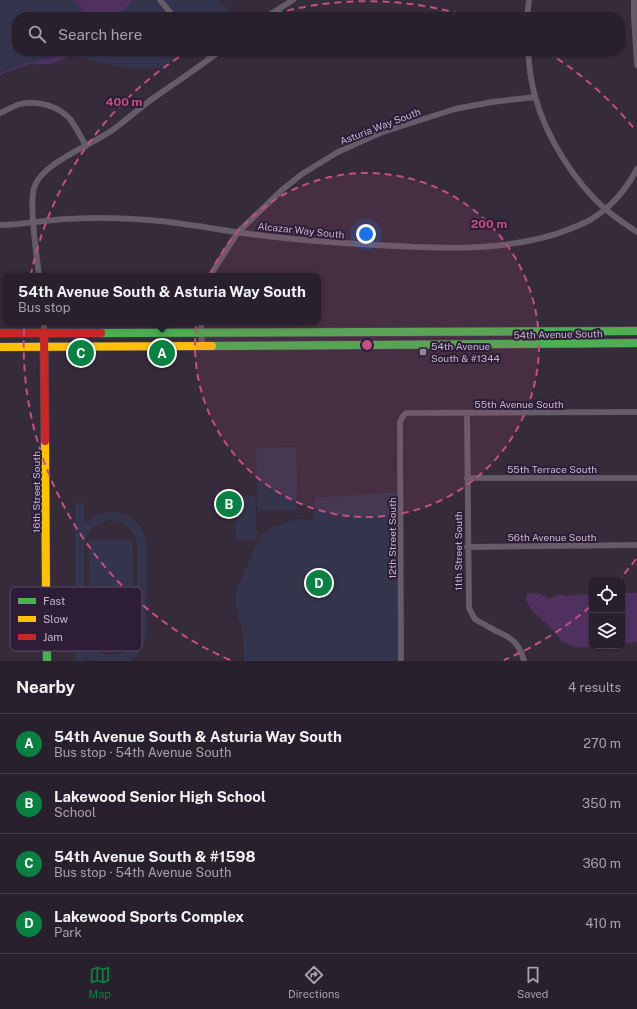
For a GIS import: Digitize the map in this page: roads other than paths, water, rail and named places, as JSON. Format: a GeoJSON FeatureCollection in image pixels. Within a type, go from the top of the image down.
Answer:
{"type":"FeatureCollection","features":[{"type":"Feature","properties":{"kind":"main road","name":"54th Avenue South"},"geometry":{"type":"LineString","coordinates":[[0,333],[637,331]]}},
{"type":"Feature","properties":{"kind":"main road","name":"16th Street South"},"geometry":{"type":"LineString","coordinates":[[44,332],[47,587]]}},
{"type":"Feature","properties":{"kind":"main road","name":"54th Avenue South"},"geometry":{"type":"LineString","coordinates":[[0,347],[398,346],[637,343]]}},
{"type":"Feature","properties":{"kind":"main road","name":"16th Street South"},"geometry":{"type":"LineString","coordinates":[[47,651],[47,661]]}},
{"type":"Feature","properties":{"kind":"street"},"geometry":{"type":"LineString","coordinates":[[160,0],[170,12]]}},
{"type":"Feature","properties":{"kind":"street"},"geometry":{"type":"LineString","coordinates":[[274,12],[293,0]]}},
{"type":"Feature","properties":{"kind":"street"},"geometry":{"type":"LineString","coordinates":[[528,12],[529,0]]}},
{"type":"Feature","properties":{"kind":"street"},"geometry":{"type":"LineString","coordinates":[[634,0],[637,65]]}},
{"type":"Feature","properties":{"kind":"street"},"geometry":{"type":"LineString","coordinates":[[39,273],[33,196],[35,186],[40,177],[54,164],[113,130],[152,99],[214,56]]}},
{"type":"Feature","properties":{"kind":"street"},"geometry":{"type":"LineString","coordinates":[[529,56],[535,97],[548,131],[570,169],[605,209],[637,232]]}},
{"type":"Feature","properties":{"kind":"street","name":"Asturia Way South"},"geometry":{"type":"LineString","coordinates":[[212,273],[238,232],[282,190],[302,174],[338,152],[356,143],[411,122],[455,109],[492,102],[535,97]]}},
{"type":"Feature","properties":{"kind":"street"},"geometry":{"type":"LineString","coordinates":[[0,113],[20,104],[44,104],[53,107],[70,120],[86,146]]}},
{"type":"Feature","properties":{"kind":"street","name":"Alcazar Way South"},"geometry":{"type":"LineString","coordinates":[[0,225],[65,219],[123,218],[161,221],[238,232],[351,244],[472,248],[506,245],[540,238],[569,229],[589,220],[605,209],[621,194],[637,169]]}},
{"type":"Feature","properties":{"kind":"street","name":"16th Street South"},"geometry":{"type":"LineString","coordinates":[[44,325],[44,332]]}},
{"type":"Feature","properties":{"kind":"street"},"geometry":{"type":"LineString","coordinates":[[201,325],[202,346]]}},
{"type":"Feature","properties":{"kind":"street"},"geometry":{"type":"LineString","coordinates":[[398,331],[398,346]]}},
{"type":"Feature","properties":{"kind":"street","name":"55th Avenue South"},"geometry":{"type":"LineString","coordinates":[[402,416],[406,413],[467,414],[637,412]]}},
{"type":"Feature","properties":{"kind":"street","name":"11th Street South"},"geometry":{"type":"LineString","coordinates":[[467,414],[468,608],[476,619],[514,641],[521,649],[524,661]]}},
{"type":"Feature","properties":{"kind":"street","name":"12th Street South"},"geometry":{"type":"LineString","coordinates":[[401,661],[400,422],[402,416]]}},
{"type":"Feature","properties":{"kind":"street","name":"55th Terrace South"},"geometry":{"type":"LineString","coordinates":[[467,478],[637,478]]}},
{"type":"Feature","properties":{"kind":"street","name":"56th Avenue South"},"geometry":{"type":"LineString","coordinates":[[467,547],[637,545]]}},
{"type":"Feature","properties":{"kind":"waterway"},"geometry":{"type":"LineString","coordinates":[[0,74],[30,63]]}},
{"type":"Feature","properties":{"kind":"place","name":"54th Avenue South & #1344"},"geometry":{"type":"Point","coordinates":[423,352]}},
{"type":"Feature","properties":{"kind":"place","name":"54th Avenue South & #1598"},"geometry":{"type":"Point","coordinates":[81,353]}},
{"type":"Feature","properties":{"kind":"place","name":"54th Avenue South & Asturia Way South"},"geometry":{"type":"Point","coordinates":[162,353]}},
{"type":"Feature","properties":{"kind":"place","name":"Lakewood Senior High School"},"geometry":{"type":"Point","coordinates":[229,504]}},
{"type":"Feature","properties":{"kind":"place","name":"Lakewood Sports Complex"},"geometry":{"type":"Point","coordinates":[319,583]}}]}
